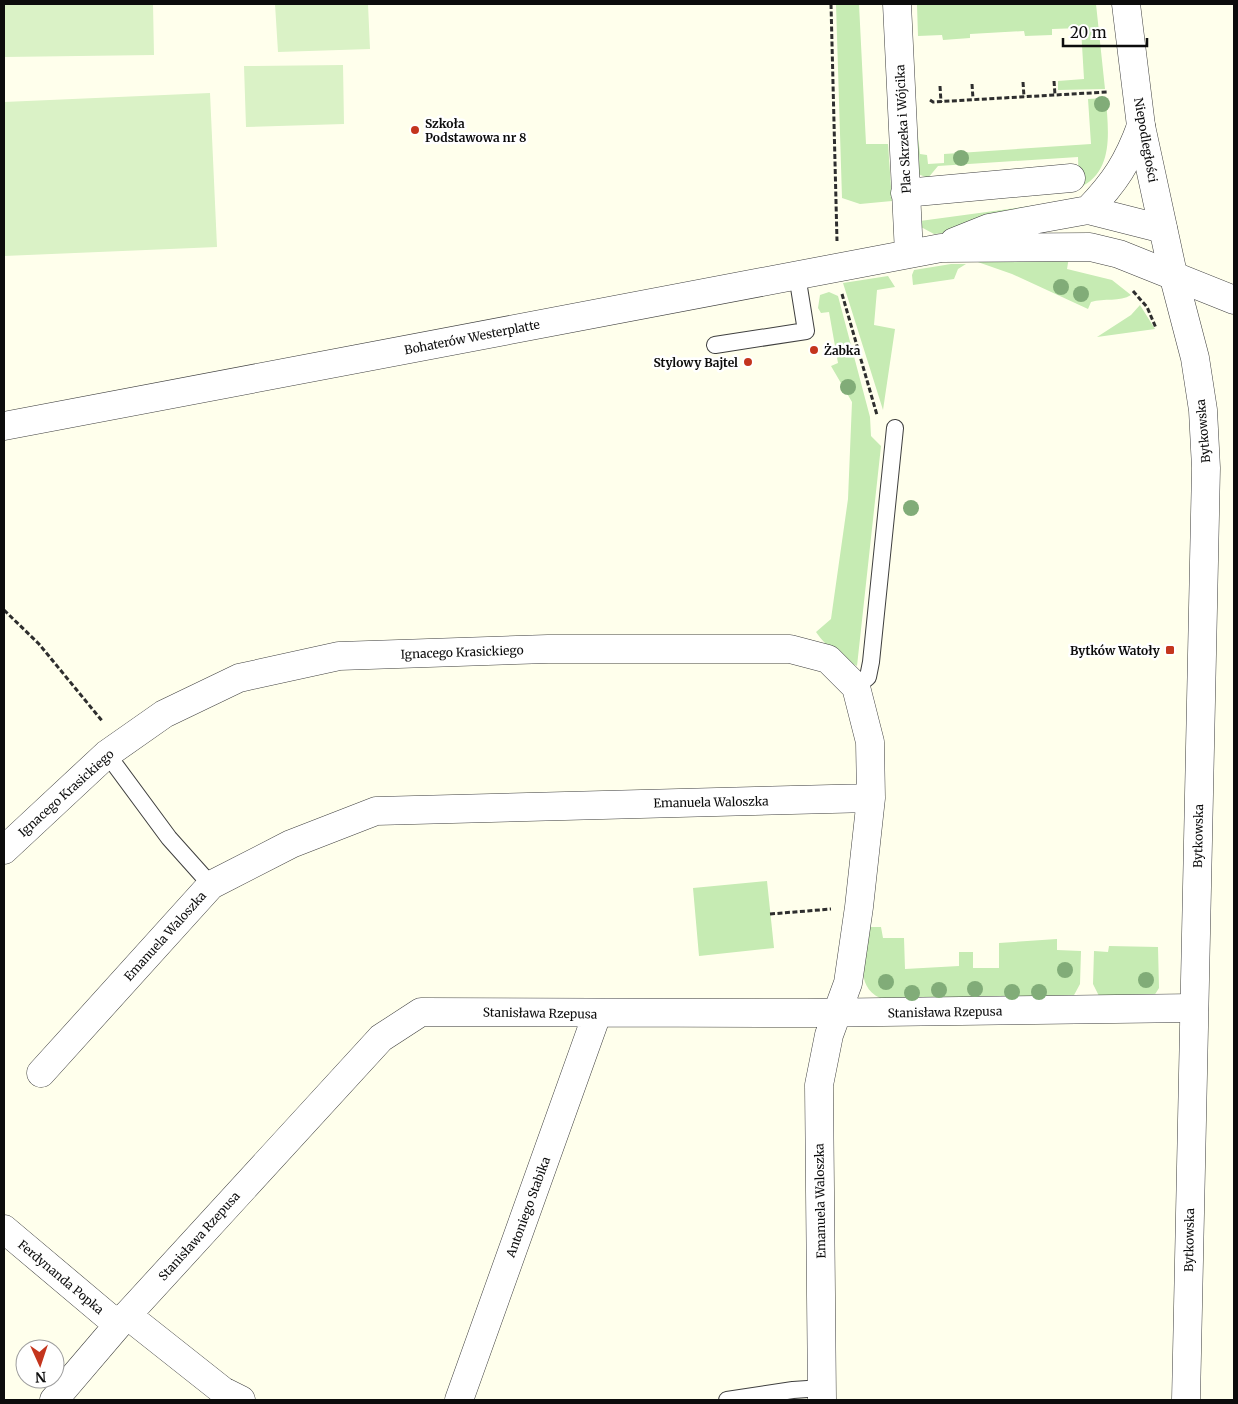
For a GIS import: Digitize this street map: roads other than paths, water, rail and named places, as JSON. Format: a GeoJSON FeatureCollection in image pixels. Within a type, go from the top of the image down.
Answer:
{"type":"FeatureCollection","features":[{"type":"Feature","properties":{"kind":"street","name":"Plac Skrzeka i Wójcika"},"geometry":{"type":"LineString","coordinates":[[897,4],[909,254]]}},
{"type":"Feature","properties":{"kind":"street","name":"Niepodległości"},"geometry":{"type":"LineString","coordinates":[[1126,4],[1141,126],[1173,274]]}},
{"type":"Feature","properties":{"kind":"street"},"geometry":{"type":"LineString","coordinates":[[1088,210],[1107,190],[1130,156],[1141,126]]}},
{"type":"Feature","properties":{"kind":"street"},"geometry":{"type":"LineString","coordinates":[[905,193],[1071,178]]}},
{"type":"Feature","properties":{"kind":"street","name":"Bohaterów Westerplatte"},"geometry":{"type":"LineString","coordinates":[[941,248],[989,228],[1088,210],[1164,230]]}},
{"type":"Feature","properties":{"kind":"street","name":"Bohaterów Westerplatte"},"geometry":{"type":"LineString","coordinates":[[4,426],[799,285],[909,254],[941,248],[1090,247],[1118,254],[1173,274],[1234,300]]}},
{"type":"Feature","properties":{"kind":"street","name":"Bytkowska"},"geometry":{"type":"LineString","coordinates":[[1173,274],[1195,358],[1203,410],[1206,468],[1186,1400]]}},
{"type":"Feature","properties":{"kind":"street","name":"Ignacego Krasickiego"},"geometry":{"type":"LineString","coordinates":[[4,850],[113,749],[164,714],[239,678],[339,656],[548,650],[790,649],[828,659],[856,687]]}},
{"type":"Feature","properties":{"kind":"street"},"geometry":{"type":"LineString","coordinates":[[856,687],[870,742],[871,798]]}},
{"type":"Feature","properties":{"kind":"street","name":"Emanuela Waloszka"},"geometry":{"type":"LineString","coordinates":[[41,1073],[211,885],[292,844],[376,811],[871,798],[859,907],[848,983],[839,1013],[829,1035],[819,1085],[822,1394]]}},
{"type":"Feature","properties":{"kind":"street","name":"Stanisława Rzepusa"},"geometry":{"type":"LineString","coordinates":[[54,1400],[122,1320],[382,1038],[421,1012],[597,1014],[839,1013],[1194,1008]]}},
{"type":"Feature","properties":{"kind":"street","name":"Antoniego Stabika"},"geometry":{"type":"LineString","coordinates":[[459,1400],[597,1014]]}},
{"type":"Feature","properties":{"kind":"street","name":"Ferdynanda Popka"},"geometry":{"type":"LineString","coordinates":[[4,1229],[122,1320],[223,1391],[241,1400]]}},
{"type":"Feature","properties":{"kind":"lane"},"geometry":{"type":"LineString","coordinates":[[715,345],[806,331],[799,285]]}},
{"type":"Feature","properties":{"kind":"lane"},"geometry":{"type":"LineString","coordinates":[[856,687],[868,677],[871,662],[895,428]]}},
{"type":"Feature","properties":{"kind":"lane"},"geometry":{"type":"LineString","coordinates":[[113,749],[169,838],[211,885]]}},
{"type":"Feature","properties":{"kind":"lane"},"geometry":{"type":"LineString","coordinates":[[726,1400],[793,1390],[822,1394]]}},
{"type":"Feature","properties":{"kind":"place","name":"Szkoła Podstawowa nr 8"},"geometry":{"type":"Point","coordinates":[415,130]}},
{"type":"Feature","properties":{"kind":"place","name":"Żabka"},"geometry":{"type":"Point","coordinates":[814,350]}},
{"type":"Feature","properties":{"kind":"place","name":"Stylowy Bajtel"},"geometry":{"type":"Point","coordinates":[748,362]}},
{"type":"Feature","properties":{"kind":"place","name":"Bytków Watoły"},"geometry":{"type":"Point","coordinates":[1170,650]}}]}
